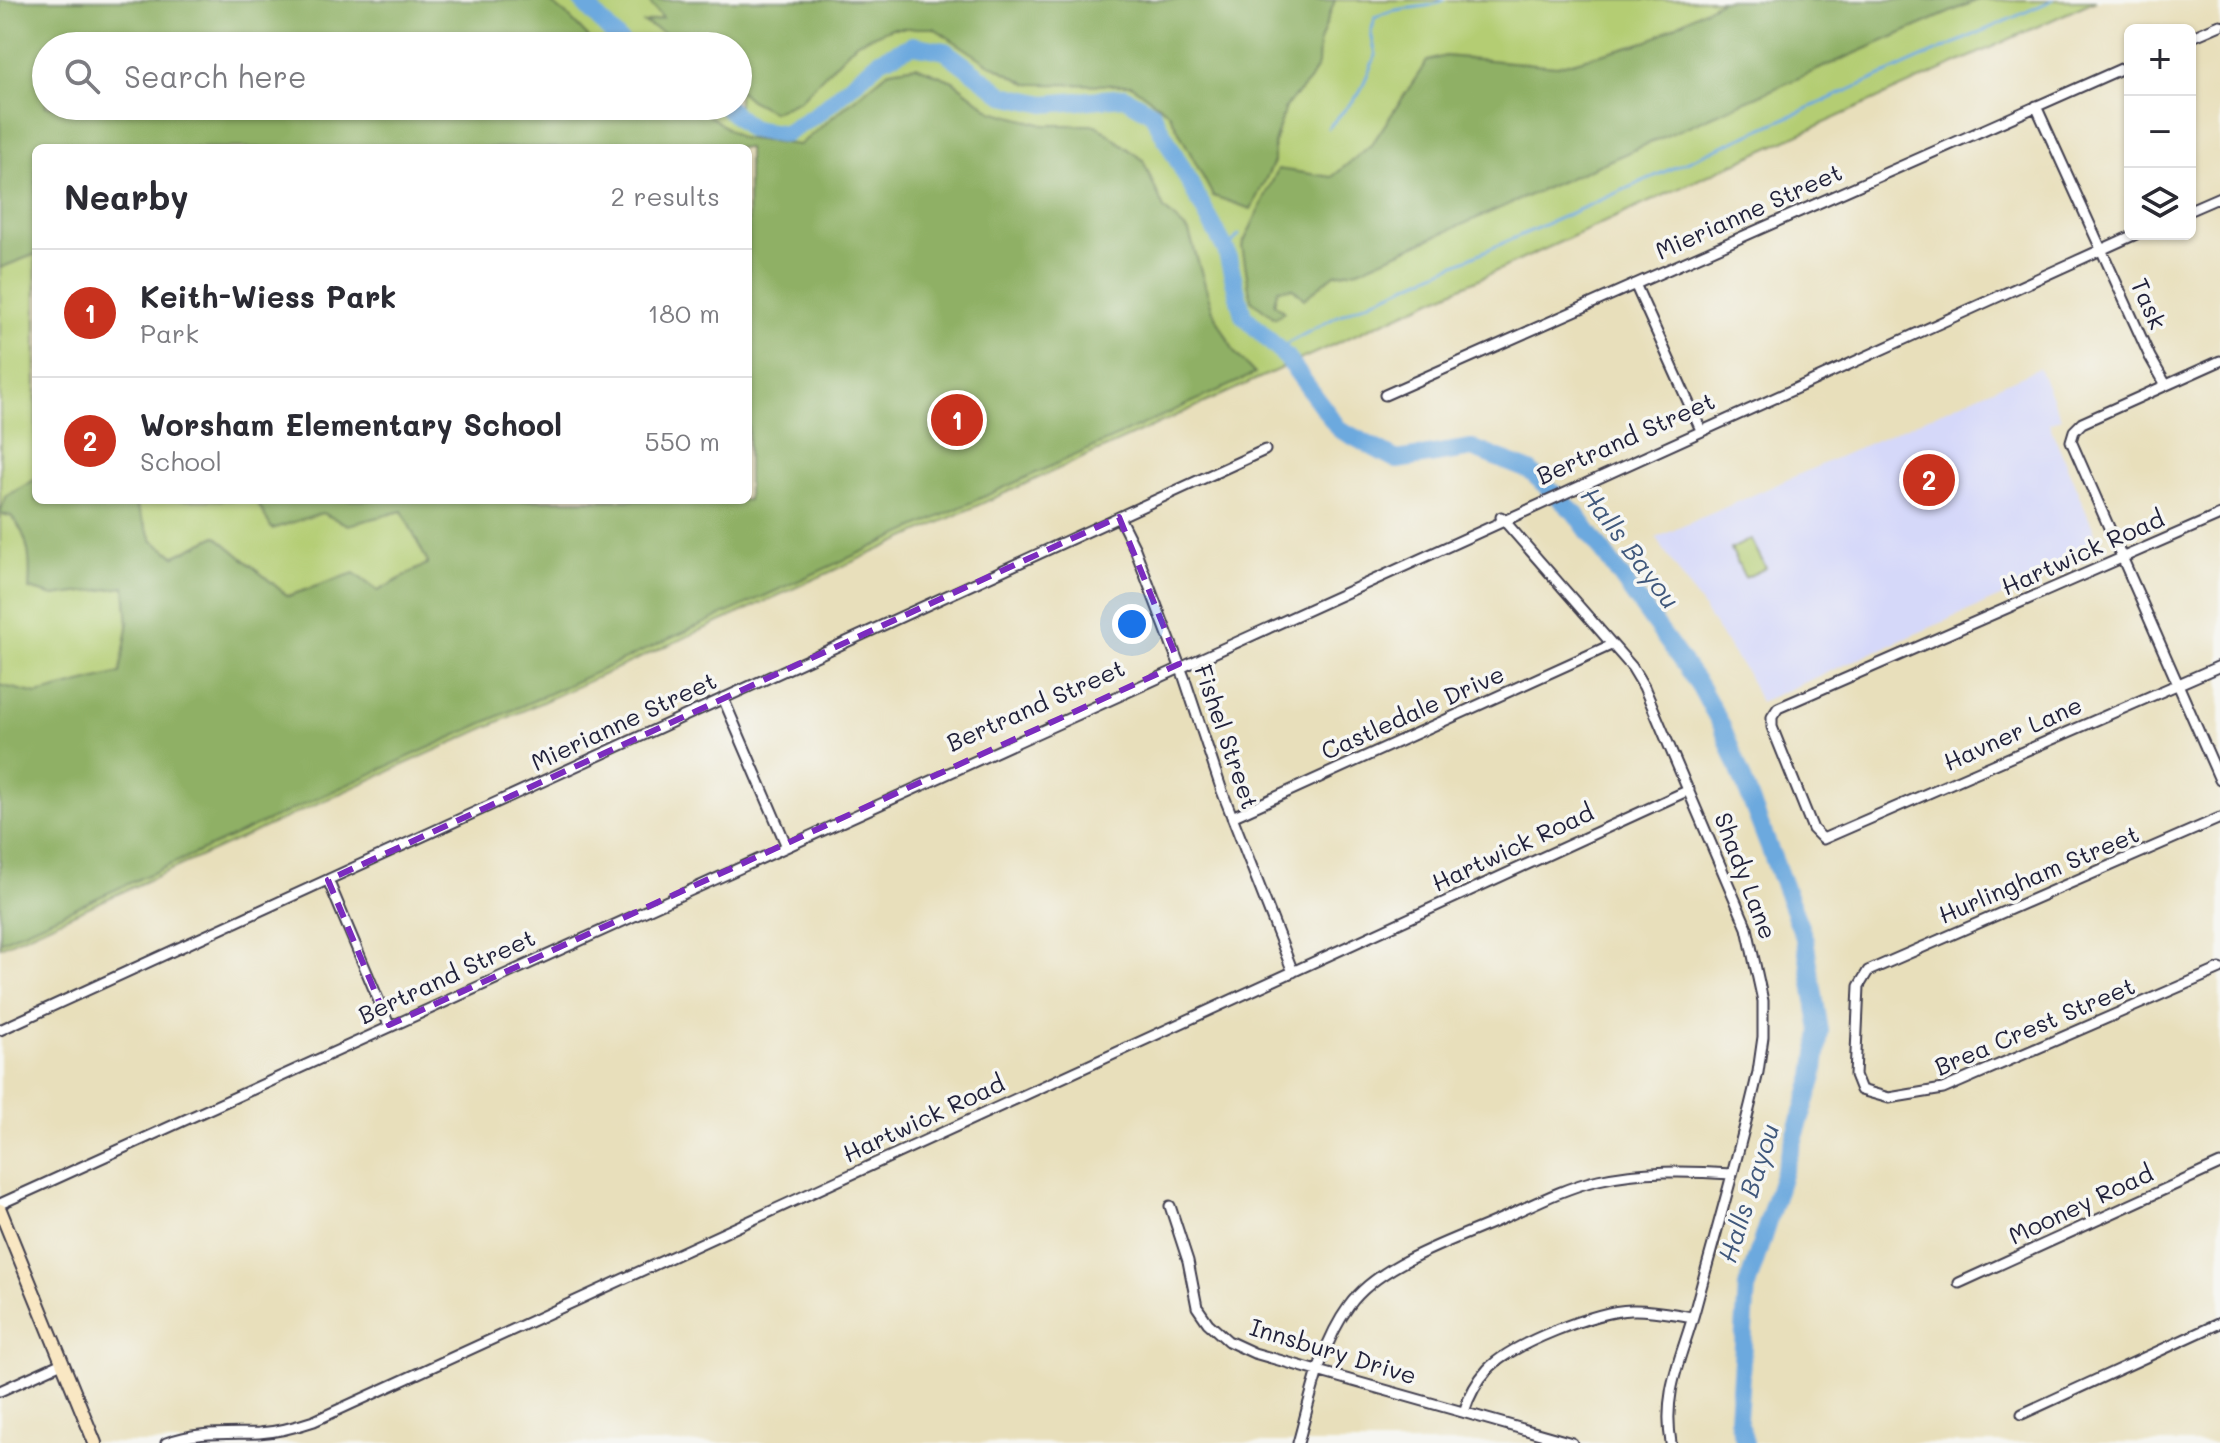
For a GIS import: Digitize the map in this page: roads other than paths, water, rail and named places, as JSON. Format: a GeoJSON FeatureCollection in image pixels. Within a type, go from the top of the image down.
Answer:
{"type":"FeatureCollection","features":[{"type":"Feature","properties":{"kind":"main road"},"geometry":{"type":"LineString","coordinates":[[0,1207],[95,1443]]}},
{"type":"Feature","properties":{"kind":"street"},"geometry":{"type":"LineString","coordinates":[[2196,35],[2220,25]]}},
{"type":"Feature","properties":{"kind":"street","name":"Mierianne Street"},"geometry":{"type":"LineString","coordinates":[[1385,395],[2124,68]]}},
{"type":"Feature","properties":{"kind":"street","name":"Task"},"geometry":{"type":"LineString","coordinates":[[2036,106],[2150,357],[2166,385]]}},
{"type":"Feature","properties":{"kind":"street"},"geometry":{"type":"LineString","coordinates":[[2196,207],[2220,197]]}},
{"type":"Feature","properties":{"kind":"street","name":"Bertrand Street"},"geometry":{"type":"LineString","coordinates":[[0,1207],[785,842],[1585,478],[2124,239]]}},
{"type":"Feature","properties":{"kind":"street"},"geometry":{"type":"LineString","coordinates":[[1635,284],[1700,428]]}},
{"type":"Feature","properties":{"kind":"street"},"geometry":{"type":"LineString","coordinates":[[2220,361],[2082,423],[2071,435],[2072,447],[2220,780]]}},
{"type":"Feature","properties":{"kind":"street","name":"Mierianne Street"},"geometry":{"type":"LineString","coordinates":[[0,1030],[1265,450]]}},
{"type":"Feature","properties":{"kind":"street","name":"Hartwick Road"},"geometry":{"type":"LineString","coordinates":[[1823,839],[1813,829],[1772,727],[1772,717],[1778,708],[2220,515]]}},
{"type":"Feature","properties":{"kind":"street","name":"Fishel Street"},"geometry":{"type":"LineString","coordinates":[[1119,517],[1135,549],[1201,721],[1232,817],[1293,972]]}},
{"type":"Feature","properties":{"kind":"street","name":"Shady Lane"},"geometry":{"type":"LineString","coordinates":[[1501,517],[1632,667],[1644,687],[1747,928],[1763,1001],[1763,1037],[1758,1072],[1693,1317],[1669,1392],[1667,1420],[1670,1443]]}},
{"type":"Feature","properties":{"kind":"street","name":"Castledale Drive"},"geometry":{"type":"LineString","coordinates":[[1232,817],[1611,645]]}},
{"type":"Feature","properties":{"kind":"street","name":"Havner Lane"},"geometry":{"type":"LineString","coordinates":[[1823,839],[2220,666]]}},
{"type":"Feature","properties":{"kind":"street"},"geometry":{"type":"LineString","coordinates":[[723,698],[785,842]]}},
{"type":"Feature","properties":{"kind":"street","name":"Hartwick Road"},"geometry":{"type":"LineString","coordinates":[[166,1443],[188,1435],[276,1431],[314,1421],[1689,790]]}},
{"type":"Feature","properties":{"kind":"street","name":"Hurlingham Street"},"geometry":{"type":"LineString","coordinates":[[1861,1090],[1856,1083],[1854,1066],[1859,986],[1866,974],[2220,818]]}},
{"type":"Feature","properties":{"kind":"street"},"geometry":{"type":"LineString","coordinates":[[328,880],[389,1025]]}},
{"type":"Feature","properties":{"kind":"street","name":"Brea Crest Street"},"geometry":{"type":"LineString","coordinates":[[1861,1090],[1889,1098],[1943,1089],[2220,969]]}},
{"type":"Feature","properties":{"kind":"street","name":"Mooney Road"},"geometry":{"type":"LineString","coordinates":[[1959,1283],[2220,1164]]}},
{"type":"Feature","properties":{"kind":"street"},"geometry":{"type":"LineString","coordinates":[[1298,1443],[1318,1371],[1335,1328],[1356,1296],[1376,1279],[1420,1254],[1586,1183],[1651,1173],[1732,1174]]}},
{"type":"Feature","properties":{"kind":"street","name":"Innsbury Drive"},"geometry":{"type":"LineString","coordinates":[[1170,1206],[1188,1261],[1197,1307],[1208,1323],[1228,1341],[1318,1371],[1572,1443]]}},
{"type":"Feature","properties":{"kind":"street"},"geometry":{"type":"LineString","coordinates":[[1464,1412],[1478,1381],[1490,1367],[1511,1352],[1561,1329],[1601,1315],[1631,1310],[1693,1317]]}},
{"type":"Feature","properties":{"kind":"street"},"geometry":{"type":"LineString","coordinates":[[2022,1414],[2220,1323]]}},
{"type":"Feature","properties":{"kind":"street"},"geometry":{"type":"LineString","coordinates":[[0,1391],[62,1363]]}},
{"type":"Feature","properties":{"kind":"waterway","name":"Halls Bayou"},"geometry":{"type":"LineString","coordinates":[[581,0],[611,32]]}},
{"type":"Feature","properties":{"kind":"waterway"},"geometry":{"type":"LineString","coordinates":[[1328,128],[1359,94],[1376,55],[1371,33],[1375,18],[1384,13],[1428,6],[1444,0]]}},
{"type":"Feature","properties":{"kind":"waterway"},"geometry":{"type":"LineString","coordinates":[[1277,349],[1338,316],[2053,0]]}},
{"type":"Feature","properties":{"kind":"waterway","name":"Halls Bayou"},"geometry":{"type":"LineString","coordinates":[[741,120],[751,129],[785,134],[820,112],[880,60],[913,45],[945,51],[1004,95],[1045,104],[1124,97],[1152,113],[1226,250],[1243,315],[1286,357],[1339,429],[1397,460],[1472,448],[1530,471],[1575,513],[1699,685],[1722,726],[1805,940],[1820,1031],[1814,1077],[1747,1287],[1738,1418],[1745,1443]]}},
{"type":"Feature","properties":{"kind":"waterway"},"geometry":{"type":"LineString","coordinates":[[1226,250],[1239,235]]}},
{"type":"Feature","properties":{"kind":"place","name":"Keith-Wiess Park"},"geometry":{"type":"Point","coordinates":[957,420]}},
{"type":"Feature","properties":{"kind":"place","name":"Worsham Elementary School"},"geometry":{"type":"Point","coordinates":[1929,480]}}]}
